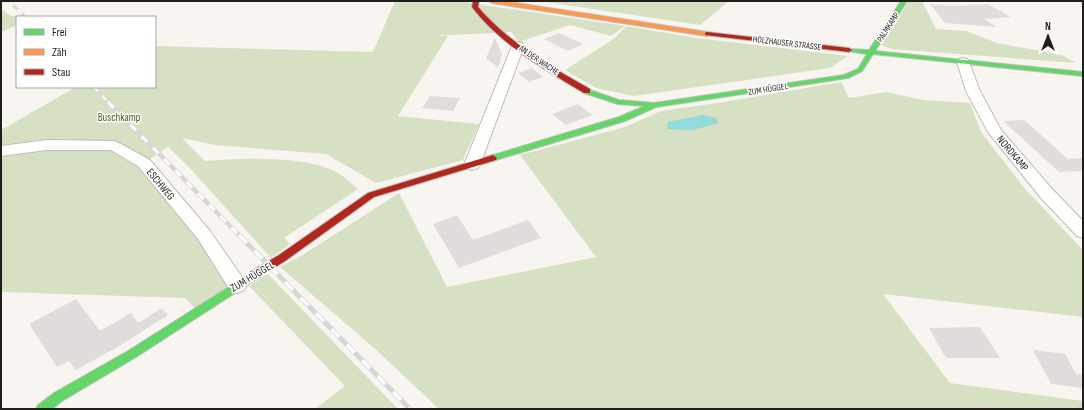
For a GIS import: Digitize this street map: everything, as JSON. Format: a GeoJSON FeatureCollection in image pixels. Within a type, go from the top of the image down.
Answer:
{"type":"FeatureCollection","features":[{"type":"Feature","properties":{"kind":"street","name":"AN DER WACHE"},"geometry":{"type":"LineString","coordinates":[[476,1],[475,7],[482,17],[518,46],[587,91],[618,102]]}},
{"type":"Feature","properties":{"kind":"street","name":"HOLZHAUSER STRASSE"},"geometry":{"type":"LineString","coordinates":[[492,1],[699,33],[871,53],[1083,74]]}},
{"type":"Feature","properties":{"kind":"street","name":"PALMKAMP"},"geometry":{"type":"LineString","coordinates":[[871,53],[904,1]]}},
{"type":"Feature","properties":{"kind":"street"},"geometry":{"type":"LineString","coordinates":[[472,165],[518,46]]}},
{"type":"Feature","properties":{"kind":"street","name":"ZUM HÜGGEL"},"geometry":{"type":"LineString","coordinates":[[42,409],[58,397],[132,354],[237,285],[282,258],[371,195],[622,119],[654,106],[846,77],[860,70],[871,53]]}},
{"type":"Feature","properties":{"kind":"street","name":"NORDKAMP"},"geometry":{"type":"LineString","coordinates":[[963,62],[973,91],[995,132],[1047,194],[1083,232]]}},
{"type":"Feature","properties":{"kind":"street","name":"ZUM HÜGGEL"},"geometry":{"type":"LineString","coordinates":[[618,102],[654,106]]}},
{"type":"Feature","properties":{"kind":"street","name":"ESCHWEG"},"geometry":{"type":"LineString","coordinates":[[1,151],[47,145],[114,146],[144,164],[204,235],[237,285]]}},
{"type":"Feature","properties":{"kind":"green space","name":"Buschkamp"},"geometry":{"type":"Polygon","coordinates":[[[395,1],[457,1],[625,26],[611,36],[570,25],[519,42],[511,32],[433,36],[448,36],[398,116],[479,124],[463,160],[376,183],[326,154],[215,145],[182,138],[205,161],[273,159],[309,163],[325,167],[338,173],[358,189],[284,238],[290,244],[271,258],[188,166],[168,147],[144,163],[237,285],[198,311],[185,298],[1,292],[1,130],[74,88],[156,88],[156,46],[373,52],[395,1]]]}},
{"type":"Feature","properties":{"kind":"green space"},"geometry":{"type":"Polygon","coordinates":[[[729,1],[700,25],[546,2],[729,1]]]}},
{"type":"Feature","properties":{"kind":"green space"},"geometry":{"type":"Polygon","coordinates":[[[909,1],[922,1],[936,29],[966,31],[997,43],[1062,55],[1076,63],[891,49],[881,45],[909,1]]]}},
{"type":"Feature","properties":{"kind":"green space"},"geometry":{"type":"Polygon","coordinates":[[[1,9],[9,15],[16,17],[16,25],[1,32],[1,9]]]}},
{"type":"Feature","properties":{"kind":"green space"},"geometry":{"type":"Polygon","coordinates":[[[626,26],[696,38],[848,56],[830,68],[634,96],[596,88],[565,70],[615,38],[626,26]]]}},
{"type":"Feature","properties":{"kind":"green space"},"geometry":{"type":"Polygon","coordinates":[[[841,82],[849,98],[886,92],[923,100],[970,103],[981,132],[1026,190],[1083,250],[1083,317],[883,294],[950,383],[1083,401],[1083,409],[439,409],[373,347],[280,267],[301,256],[399,193],[447,287],[596,257],[520,155],[625,127],[661,111],[841,82]]]}},
{"type":"Feature","properties":{"kind":"green space"},"geometry":{"type":"Polygon","coordinates":[[[268,274],[398,409],[315,409],[345,386],[249,286],[268,274]]]}},
{"type":"Feature","properties":{"kind":"water"},"geometry":{"type":"Polygon","coordinates":[[[702,115],[716,118],[719,123],[693,130],[667,129],[668,122],[702,115]]]}},
{"type":"Feature","properties":{"kind":"building"},"geometry":{"type":"Polygon","coordinates":[[[930,4],[950,6],[988,4],[1011,17],[984,19],[997,27],[945,23],[930,4]]]}},
{"type":"Feature","properties":{"kind":"building"},"geometry":{"type":"Polygon","coordinates":[[[559,33],[583,44],[568,51],[544,39],[559,33]]]}},
{"type":"Feature","properties":{"kind":"building"},"geometry":{"type":"Polygon","coordinates":[[[495,38],[502,54],[498,68],[486,58],[495,38]]]}},
{"type":"Feature","properties":{"kind":"building"},"geometry":{"type":"Polygon","coordinates":[[[532,68],[543,77],[529,82],[518,73],[532,68]]]}},
{"type":"Feature","properties":{"kind":"building"},"geometry":{"type":"Polygon","coordinates":[[[430,96],[460,98],[453,111],[422,108],[430,96]]]}},
{"type":"Feature","properties":{"kind":"building"},"geometry":{"type":"Polygon","coordinates":[[[578,104],[592,115],[566,125],[552,114],[578,104]]]}},
{"type":"Feature","properties":{"kind":"building"},"geometry":{"type":"Polygon","coordinates":[[[1024,120],[1068,159],[1083,158],[1083,171],[1059,172],[1003,121],[1024,120]]]}},
{"type":"Feature","properties":{"kind":"building"},"geometry":{"type":"Polygon","coordinates":[[[457,215],[473,240],[528,220],[541,238],[459,268],[433,224],[457,215]]]}},
{"type":"Feature","properties":{"kind":"building"},"geometry":{"type":"Polygon","coordinates":[[[76,299],[100,331],[131,313],[138,323],[162,308],[168,315],[121,345],[76,370],[69,361],[57,367],[29,324],[76,299]]]}},
{"type":"Feature","properties":{"kind":"building"},"geometry":{"type":"Polygon","coordinates":[[[980,327],[1000,358],[946,358],[929,328],[980,327]]]}},
{"type":"Feature","properties":{"kind":"building"},"geometry":{"type":"Polygon","coordinates":[[[1033,350],[1065,354],[1076,374],[1083,375],[1083,388],[1051,384],[1033,350]]]}},
{"type":"Feature","properties":{"kind":"railway"},"geometry":{"type":"LineString","coordinates":[[9,1],[24,16]]}},
{"type":"Feature","properties":{"kind":"railway"},"geometry":{"type":"LineString","coordinates":[[95,88],[109,103]]}},
{"type":"Feature","properties":{"kind":"railway"},"geometry":{"type":"LineString","coordinates":[[108,102],[240,236]]}},
{"type":"Feature","properties":{"kind":"railway"},"geometry":{"type":"LineString","coordinates":[[239,235],[410,409]]}},
{"type":"Feature","properties":{"kind":"traffic: fast"},"geometry":{"type":"LineString","coordinates":[[587,91],[618,102],[654,105],[846,77],[860,70],[904,1]]}},
{"type":"Feature","properties":{"kind":"traffic: fast"},"geometry":{"type":"LineString","coordinates":[[849,50],[1083,74]]}},
{"type":"Feature","properties":{"kind":"traffic: fast"},"geometry":{"type":"LineString","coordinates":[[493,158],[622,119],[654,105]]}},
{"type":"Feature","properties":{"kind":"traffic: fast"},"geometry":{"type":"LineString","coordinates":[[42,409],[58,397],[132,354],[254,275]]}},
{"type":"Feature","properties":{"kind":"traffic: slow"},"geometry":{"type":"LineString","coordinates":[[492,1],[707,34]]}},
{"type":"Feature","properties":{"kind":"traffic: jam"},"geometry":{"type":"LineString","coordinates":[[476,1],[475,7],[511,42],[527,54],[587,91]]}},
{"type":"Feature","properties":{"kind":"traffic: jam"},"geometry":{"type":"LineString","coordinates":[[707,34],[849,50]]}},
{"type":"Feature","properties":{"kind":"traffic: jam"},"geometry":{"type":"LineString","coordinates":[[254,275],[282,258],[371,195],[493,158]]}}]}
